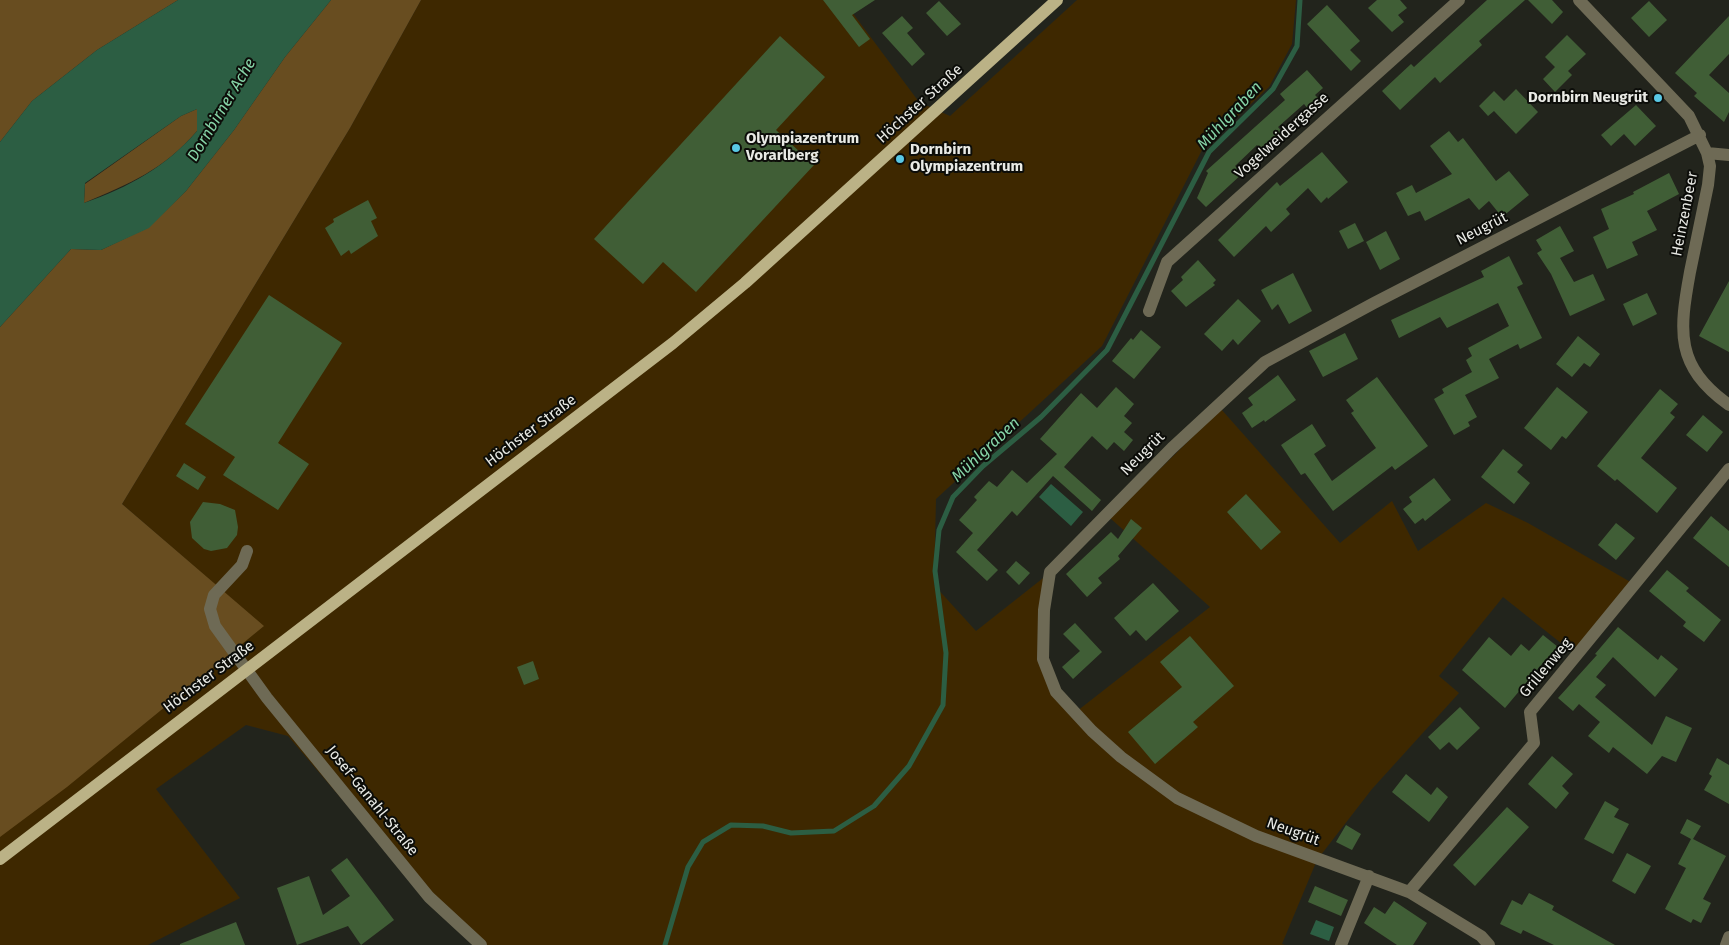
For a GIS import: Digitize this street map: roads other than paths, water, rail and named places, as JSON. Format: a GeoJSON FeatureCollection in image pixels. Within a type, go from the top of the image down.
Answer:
{"type":"FeatureCollection","features":[{"type":"Feature","properties":{"kind":"main road","name":"Höchster Straße"},"geometry":{"type":"LineString","coordinates":[[0,859],[664,350],[745,284],[1057,0]]}},
{"type":"Feature","properties":{"kind":"street","name":"Vogelweidergasse"},"geometry":{"type":"LineString","coordinates":[[1149,311],[1167,262],[1459,0]]}},
{"type":"Feature","properties":{"kind":"street","name":"Heinzenbeer"},"geometry":{"type":"LineString","coordinates":[[1579,0],[1689,116],[1708,153],[1710,166],[1708,185],[1683,310],[1682,336],[1691,365],[1700,379],[1716,396],[1729,405]]}},
{"type":"Feature","properties":{"kind":"street","name":"Neugrüt"},"geometry":{"type":"LineString","coordinates":[[1489,945],[1482,936],[1409,892],[1370,876],[1256,836],[1177,798],[1128,762],[1092,731],[1056,692],[1042,659],[1044,610],[1050,572],[1172,448],[1265,362],[1382,299],[1700,135]]}},
{"type":"Feature","properties":{"kind":"street"},"geometry":{"type":"LineString","coordinates":[[1708,153],[1729,155]]}},
{"type":"Feature","properties":{"kind":"street","name":"Grillenweg"},"geometry":{"type":"LineString","coordinates":[[1409,892],[1534,742],[1530,712],[1729,469]]}},
{"type":"Feature","properties":{"kind":"street","name":"Josef-Ganahl-Straße"},"geometry":{"type":"LineString","coordinates":[[247,551],[242,565],[214,595],[210,609],[215,626],[246,670],[429,896],[481,945]]}},
{"type":"Feature","properties":{"kind":"street"},"geometry":{"type":"LineString","coordinates":[[1341,945],[1370,876]]}},
{"type":"Feature","properties":{"kind":"street"},"geometry":{"type":"LineString","coordinates":[[1726,945],[1729,937]]}},
{"type":"Feature","properties":{"kind":"water","name":"Dornbirner Ache"},"geometry":{"type":"Polygon","coordinates":[[[178,0],[331,0],[285,57],[234,130],[186,191],[149,228],[101,250],[71,249],[0,327],[0,142],[32,101],[97,50],[178,0]],[[197,109],[181,116],[85,183],[84,203],[146,175],[173,155],[197,131],[197,109]]]}},
{"type":"Feature","properties":{"kind":"water"},"geometry":{"type":"Polygon","coordinates":[[[1051,484],[1083,512],[1071,526],[1039,497],[1051,484]]]}},
{"type":"Feature","properties":{"kind":"water"},"geometry":{"type":"Polygon","coordinates":[[[1316,920],[1334,927],[1329,941],[1310,934],[1316,920]]]}},
{"type":"Feature","properties":{"kind":"waterway","name":"Mühlgraben"},"geometry":{"type":"LineString","coordinates":[[665,945],[688,867],[703,842],[731,825],[763,826],[791,833],[834,831],[874,806],[909,766],[943,705],[946,653],[935,571],[939,530],[953,497],[983,466],[1041,417],[1107,350],[1209,152],[1273,89],[1297,46],[1300,0]]}},
{"type":"Feature","properties":{"kind":"place","name":"Dornbirn Neugrüt"},"geometry":{"type":"Point","coordinates":[1658,98]}},
{"type":"Feature","properties":{"kind":"place","name":"Olympiazentrum Vorarlberg"},"geometry":{"type":"Point","coordinates":[736,148]}},
{"type":"Feature","properties":{"kind":"place","name":"Dornbirn Olympiazentrum"},"geometry":{"type":"Point","coordinates":[900,159]}}]}
